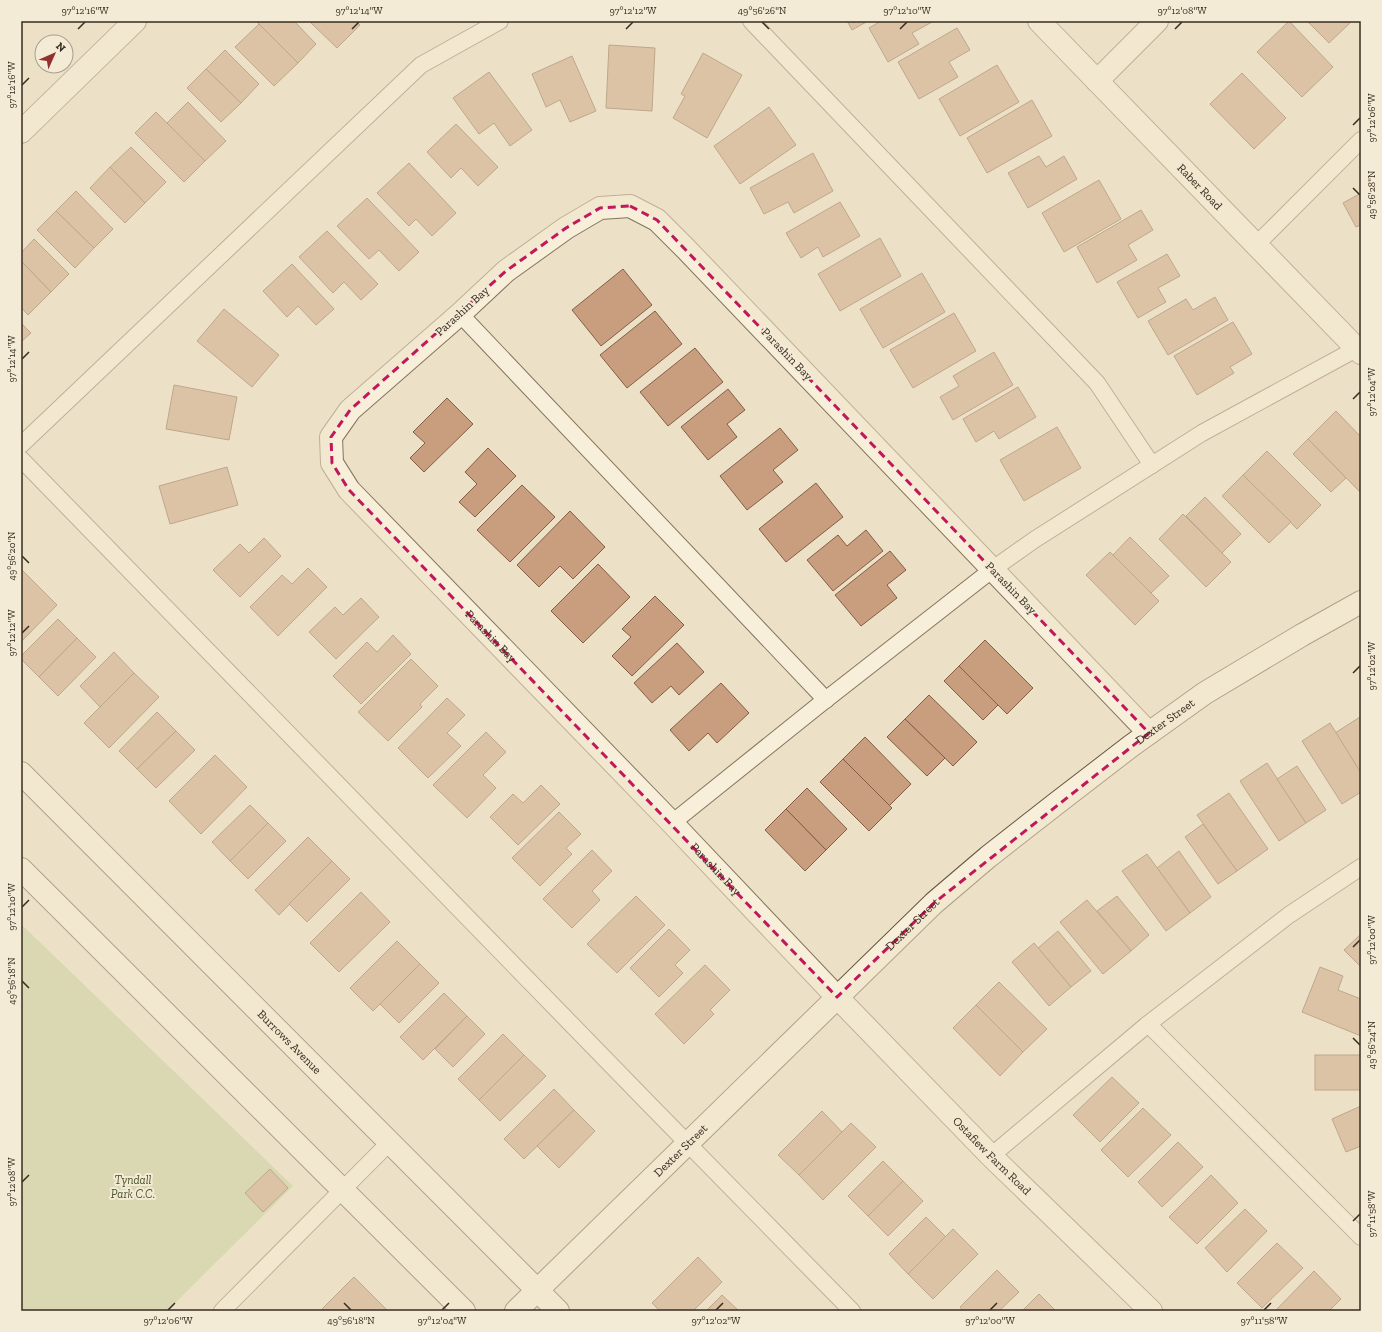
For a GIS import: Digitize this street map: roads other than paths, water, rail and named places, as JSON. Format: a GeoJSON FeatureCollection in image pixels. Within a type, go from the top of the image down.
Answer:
{"type":"FeatureCollection","features":[{"type":"Feature","properties":{"kind":"street"},"geometry":{"type":"LineString","coordinates":[[21,132],[135,21]]}},
{"type":"Feature","properties":{"kind":"street","name":"Raber Road"},"geometry":{"type":"LineString","coordinates":[[1039,21],[1359,351]]}},
{"type":"Feature","properties":{"kind":"street"},"geometry":{"type":"LineString","coordinates":[[1097,81],[1157,21]]}},
{"type":"Feature","properties":{"kind":"street","name":"Parashin Bay"},"geometry":{"type":"LineString","coordinates":[[837,997],[672,823],[349,490],[332,463],[331,437],[350,410],[460,314],[506,271],[566,228],[600,208],[630,206],[657,220],[1150,733]]}},
{"type":"Feature","properties":{"kind":"street","name":"Dexter Street"},"geometry":{"type":"LineString","coordinates":[[516,1311],[837,997],[934,903],[958,882],[1057,803],[1205,693],[1302,635],[1361,602]]}},
{"type":"Feature","properties":{"kind":"street","name":"Burrows Avenue"},"geometry":{"type":"LineString","coordinates":[[21,773],[558,1311]]}},
{"type":"Feature","properties":{"kind":"street"},"geometry":{"type":"LineString","coordinates":[[21,869],[464,1311]]}},
{"type":"Feature","properties":{"kind":"street","name":"Ostafiew Farm Road"},"geometry":{"type":"LineString","coordinates":[[837,997],[991,1156],[1151,1311]]}},
{"type":"Feature","properties":{"kind":"lane"},"geometry":{"type":"LineString","coordinates":[[21,445],[421,65],[500,21]]}},
{"type":"Feature","properties":{"kind":"lane"},"geometry":{"type":"LineString","coordinates":[[751,21],[1097,383],[1152,465]]}},
{"type":"Feature","properties":{"kind":"lane"},"geometry":{"type":"LineString","coordinates":[[1256,245],[1361,140]]}},
{"type":"Feature","properties":{"kind":"lane"},"geometry":{"type":"LineString","coordinates":[[460,314],[826,700]]}},
{"type":"Feature","properties":{"kind":"lane"},"geometry":{"type":"LineString","coordinates":[[672,823],[993,569],[1041,536],[1202,433],[1359,351]]}},
{"type":"Feature","properties":{"kind":"lane"},"geometry":{"type":"LineString","coordinates":[[21,459],[852,1311]]}},
{"type":"Feature","properties":{"kind":"lane"},"geometry":{"type":"LineString","coordinates":[[991,1156],[1148,1024],[1289,915],[1361,866]]}},
{"type":"Feature","properties":{"kind":"lane"},"geometry":{"type":"LineString","coordinates":[[1148,1024],[1361,1237]]}},
{"type":"Feature","properties":{"kind":"lane"},"geometry":{"type":"LineString","coordinates":[[222,1311],[389,1143]]}},
{"type":"Feature","properties":{"kind":"park label","name":"Tyndall Park C.C."},"geometry":{"type":"Point","coordinates":[133,1187]}}]}
